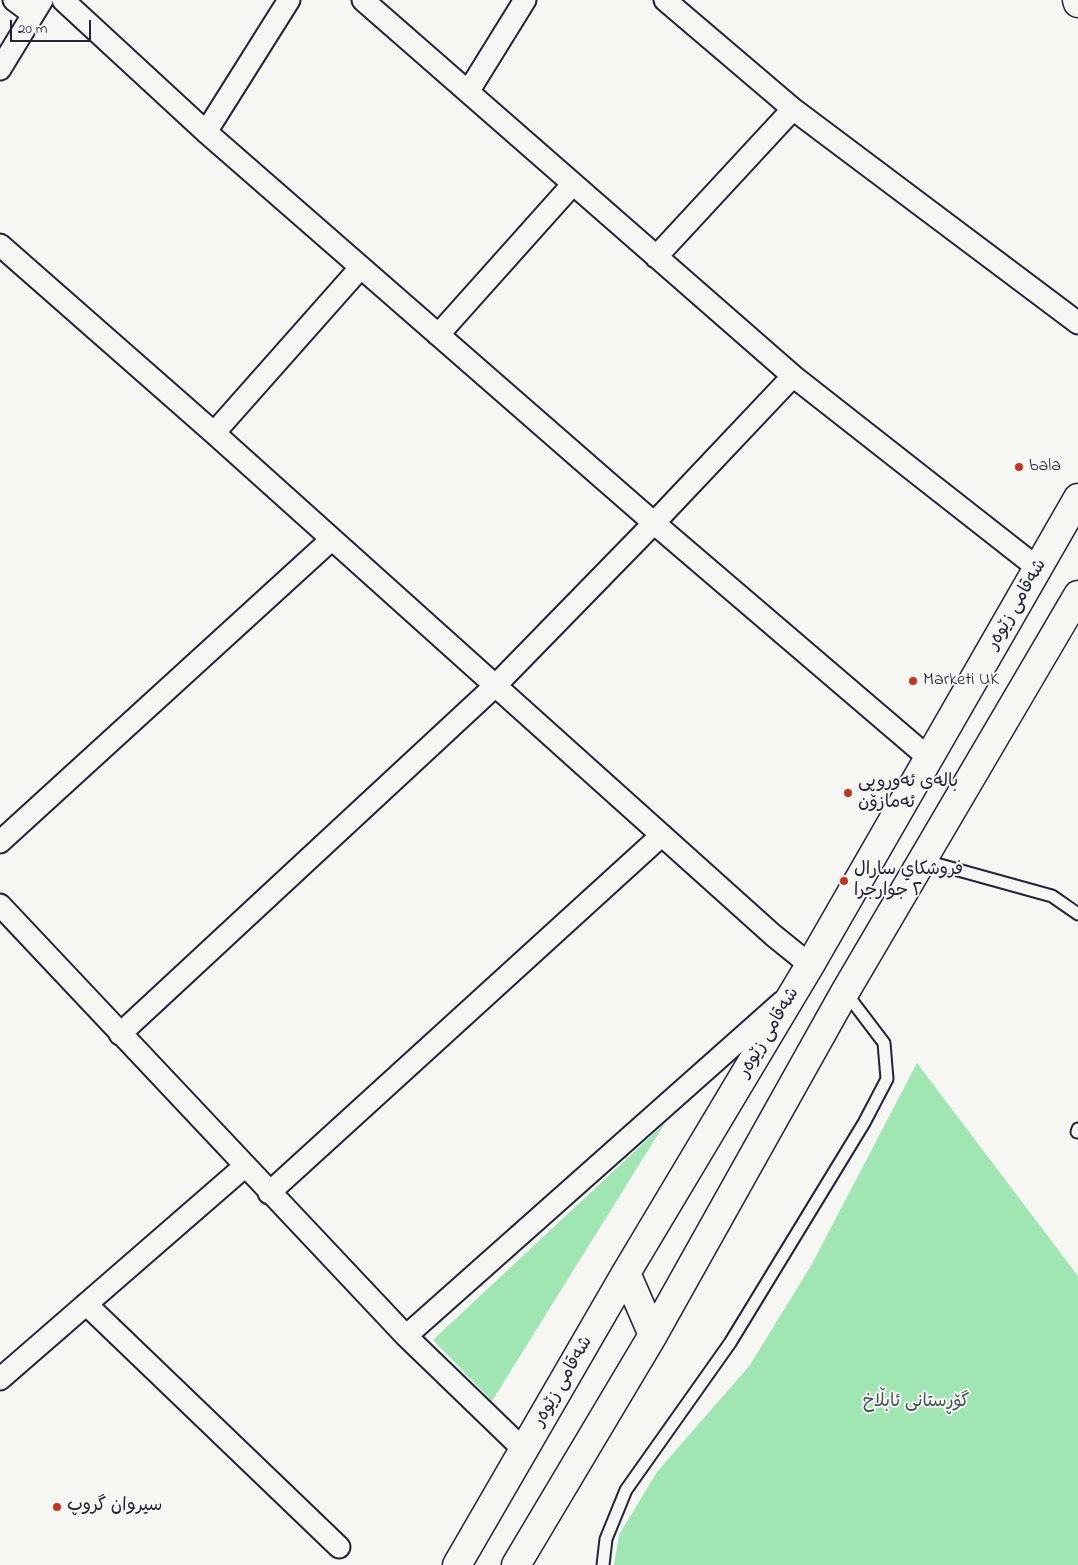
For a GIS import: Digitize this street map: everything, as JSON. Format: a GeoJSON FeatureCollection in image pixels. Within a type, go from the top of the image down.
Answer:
{"type":"FeatureCollection","features":[{"type":"Feature","properties":{"kind":"main road","name":"شەقامی زێوەر"},"geometry":{"type":"LineString","coordinates":[[456,1565],[626,1274],[795,991],[930,759],[1078,498]]}},
{"type":"Feature","properties":{"kind":"main road"},"geometry":{"type":"LineString","coordinates":[[516,1565],[653,1335],[845,992],[1078,595]]}},
{"type":"Feature","properties":{"kind":"main road"},"geometry":{"type":"LineString","coordinates":[[626,1274],[653,1335]]}},
{"type":"Feature","properties":{"kind":"street"},"geometry":{"type":"LineString","coordinates":[[0,69],[37,7],[14,0]]}},
{"type":"Feature","properties":{"kind":"street"},"geometry":{"type":"LineString","coordinates":[[63,0],[206,132],[654,523],[930,759]]}},
{"type":"Feature","properties":{"kind":"street"},"geometry":{"type":"LineString","coordinates":[[206,132],[289,0]]}},
{"type":"Feature","properties":{"kind":"street"},"geometry":{"type":"LineString","coordinates":[[363,0],[792,376],[1039,569]]}},
{"type":"Feature","properties":{"kind":"street"},"geometry":{"type":"LineString","coordinates":[[468,92],[525,0]]}},
{"type":"Feature","properties":{"kind":"street"},"geometry":{"type":"LineString","coordinates":[[665,0],[793,109],[1078,323]]}},
{"type":"Feature","properties":{"kind":"street"},"geometry":{"type":"LineString","coordinates":[[656,257],[793,109]]}},
{"type":"Feature","properties":{"kind":"street"},"geometry":{"type":"LineString","coordinates":[[438,335],[573,184]]}},
{"type":"Feature","properties":{"kind":"street"},"geometry":{"type":"LineString","coordinates":[[0,245],[214,432],[662,835],[773,934],[810,964]]}},
{"type":"Feature","properties":{"kind":"street"},"geometry":{"type":"LineString","coordinates":[[214,432],[361,267]]}},
{"type":"Feature","properties":{"kind":"street"},"geometry":{"type":"LineString","coordinates":[[120,1034],[496,685],[654,523],[792,376]]}},
{"type":"Feature","properties":{"kind":"street"},"geometry":{"type":"LineString","coordinates":[[0,842],[332,539]]}},
{"type":"Feature","properties":{"kind":"street"},"geometry":{"type":"LineString","coordinates":[[269,1192],[662,835]]}},
{"type":"Feature","properties":{"kind":"street"},"geometry":{"type":"LineString","coordinates":[[0,905],[406,1336],[524,1450]]}},
{"type":"Feature","properties":{"kind":"street"},"geometry":{"type":"LineString","coordinates":[[406,1336],[795,991]]}},
{"type":"Feature","properties":{"kind":"street"},"geometry":{"type":"LineString","coordinates":[[0,1379],[244,1166]]}},
{"type":"Feature","properties":{"kind":"street"},"geometry":{"type":"LineString","coordinates":[[86,1304],[339,1547]]}},
{"type":"Feature","properties":{"kind":"lane"},"geometry":{"type":"LineString","coordinates":[[922,860],[1052,896],[1078,914]]}},
{"type":"Feature","properties":{"kind":"lane"},"geometry":{"type":"LineString","coordinates":[[603,1565],[606,1539],[626,1490],[730,1342],[864,1123],[887,1079],[884,1043],[845,992]]}},
{"type":"Feature","properties":{"kind":"green space","name":"گۆڕستانی ئابڵاخ"},"geometry":{"type":"Polygon","coordinates":[[[917,1063],[1078,1276],[1078,1565],[614,1565],[619,1535],[657,1472],[750,1365],[812,1264],[917,1063]]]}},
{"type":"Feature","properties":{"kind":"green space"},"geometry":{"type":"Polygon","coordinates":[[[665,1123],[492,1401],[433,1340],[665,1123]]]}},
{"type":"Feature","properties":{"kind":"place","name":"bala"},"geometry":{"type":"Point","coordinates":[1019,467]}},
{"type":"Feature","properties":{"kind":"place","name":"Marketi UK"},"geometry":{"type":"Point","coordinates":[913,681]}},
{"type":"Feature","properties":{"kind":"place","name":"بالەی ئەوروپی ئەمازۆن"},"geometry":{"type":"Point","coordinates":[848,793]}},
{"type":"Feature","properties":{"kind":"place","name":"فروشكاي سارال ٢ جوارجرا"},"geometry":{"type":"Point","coordinates":[844,881]}},
{"type":"Feature","properties":{"kind":"place","name":"سیروان گروپ"},"geometry":{"type":"Point","coordinates":[57,1507]}}]}
